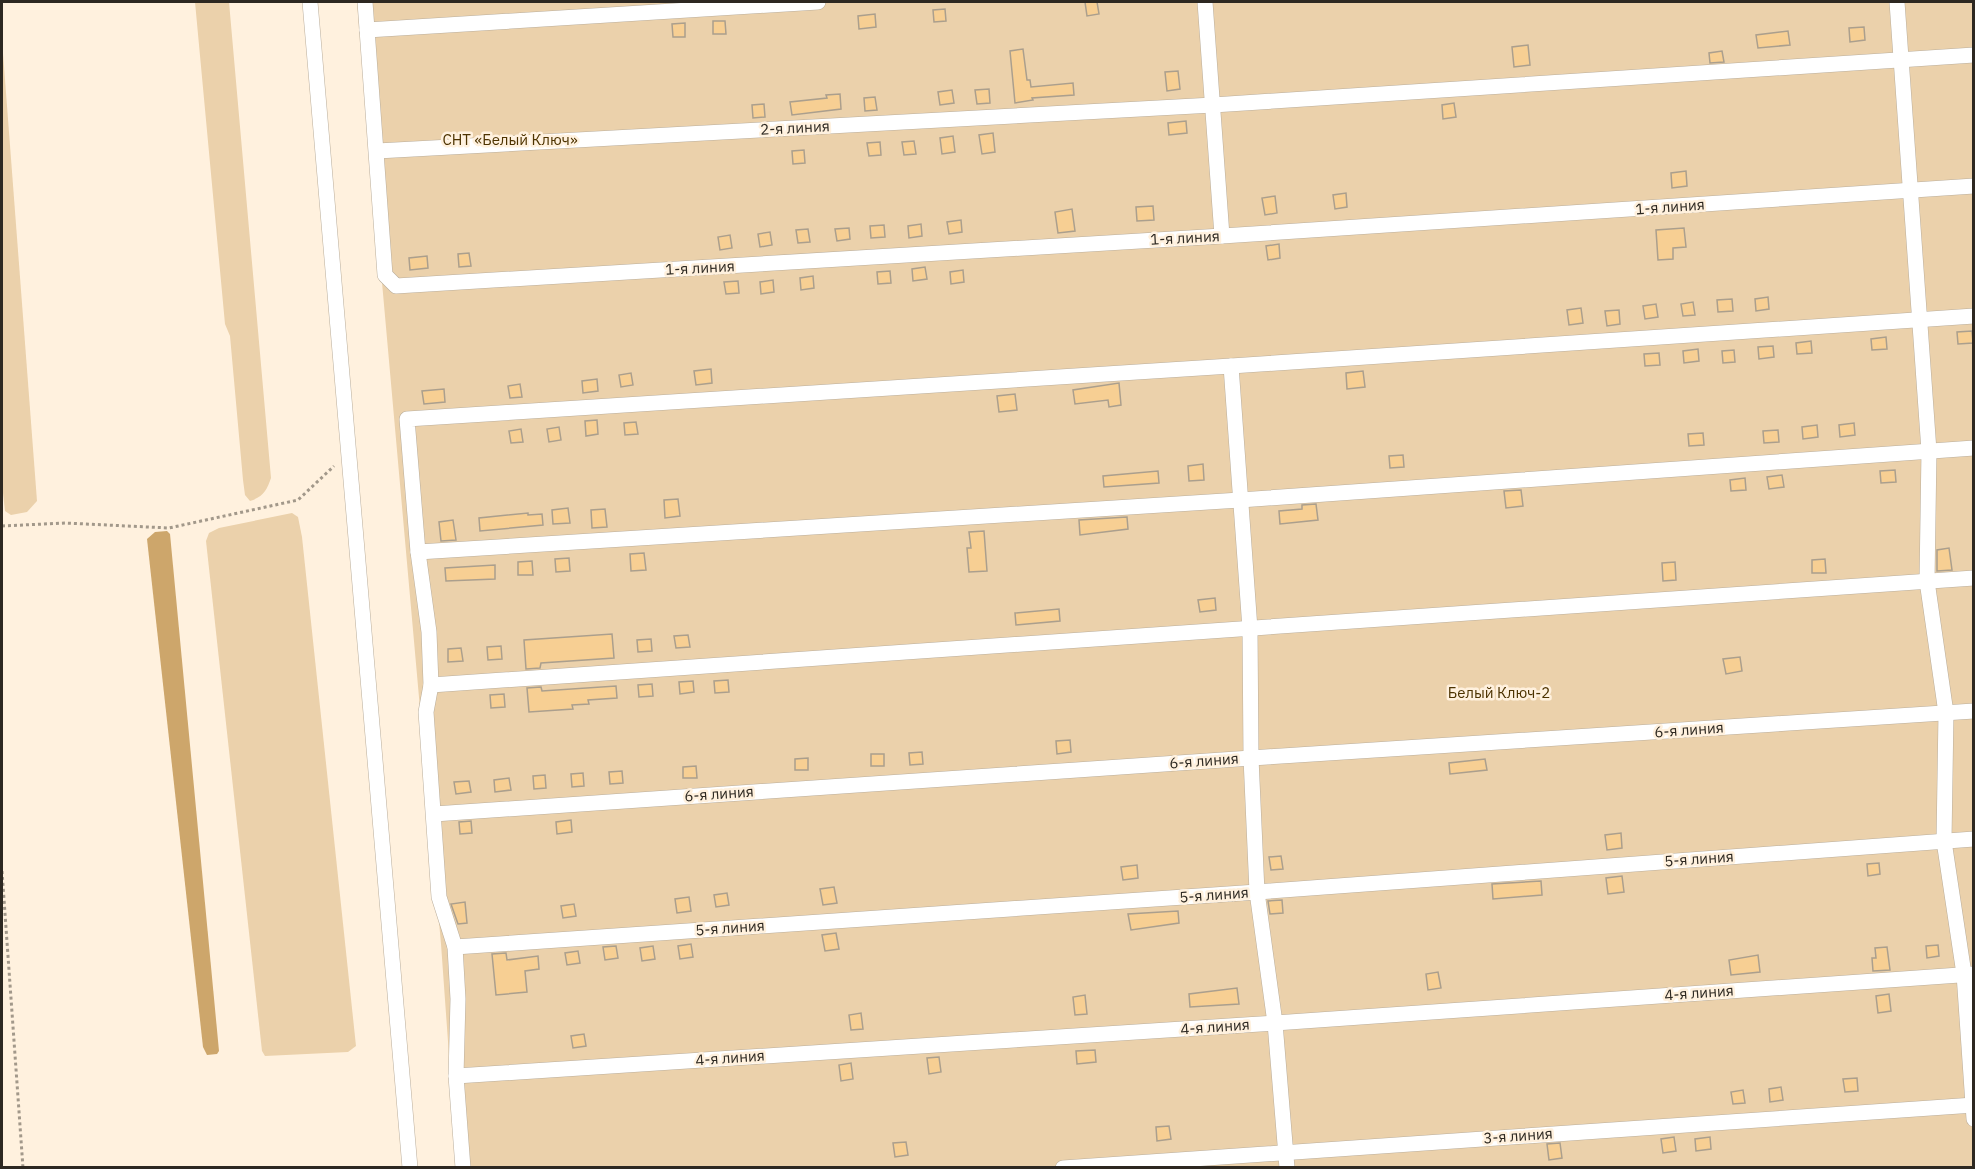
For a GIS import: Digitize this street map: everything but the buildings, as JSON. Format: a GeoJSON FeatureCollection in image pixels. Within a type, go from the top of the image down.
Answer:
{"type":"FeatureCollection","features":[{"type":"Feature","properties":{"kind":"street"},"geometry":{"type":"LineString","coordinates":[[310,2],[410,1167]]}},
{"type":"Feature","properties":{"kind":"street"},"geometry":{"type":"LineString","coordinates":[[365,2],[377,150]]}},
{"type":"Feature","properties":{"kind":"street"},"geometry":{"type":"LineString","coordinates":[[367,30],[818,2]]}},
{"type":"Feature","properties":{"kind":"street"},"geometry":{"type":"LineString","coordinates":[[1205,2],[1222,236]]}},
{"type":"Feature","properties":{"kind":"street"},"geometry":{"type":"LineString","coordinates":[[1897,2],[1929,451],[1927,581],[1946,713],[1944,841],[1969,974],[1973,1110]]}},
{"type":"Feature","properties":{"kind":"street","name":"2-я линия"},"geometry":{"type":"LineString","coordinates":[[377,150],[1213,105],[1974,55]]}},
{"type":"Feature","properties":{"kind":"street","name":"1-я линия"},"geometry":{"type":"LineString","coordinates":[[377,150],[385,274],[396,286],[1222,236],[1974,186]]}},
{"type":"Feature","properties":{"kind":"street"},"geometry":{"type":"LineString","coordinates":[[462,1167],[456,1076],[458,999],[455,947],[439,897],[426,712],[431,685],[429,632],[418,552],[407,419],[1974,316]]}},
{"type":"Feature","properties":{"kind":"street"},"geometry":{"type":"LineString","coordinates":[[1231,366],[1250,629],[1251,758],[1257,892],[1275,1023],[1287,1167]]}},
{"type":"Feature","properties":{"kind":"street"},"geometry":{"type":"LineString","coordinates":[[418,552],[1240,500],[1974,448]]}},
{"type":"Feature","properties":{"kind":"street"},"geometry":{"type":"LineString","coordinates":[[431,685],[1974,578]]}},
{"type":"Feature","properties":{"kind":"street","name":"6-я линия"},"geometry":{"type":"LineString","coordinates":[[434,814],[1974,711]]}},
{"type":"Feature","properties":{"kind":"street","name":"5-я линия"},"geometry":{"type":"LineString","coordinates":[[455,947],[1257,892],[1974,839]]}},
{"type":"Feature","properties":{"kind":"street","name":"4-я линия"},"geometry":{"type":"LineString","coordinates":[[456,1076],[1275,1023],[1969,974]]}},
{"type":"Feature","properties":{"kind":"street","name":"3-я линия"},"geometry":{"type":"LineString","coordinates":[[1063,1167],[1973,1110]]}},
{"type":"Feature","properties":{"kind":"path"},"geometry":{"type":"LineString","coordinates":[[2,526],[65,523],[169,528],[298,500],[349,452]]}},
{"type":"Feature","properties":{"kind":"path"},"geometry":{"type":"LineString","coordinates":[[2,871],[24,1167]]}},
{"type":"Feature","properties":{"kind":"green space"},"geometry":{"type":"Polygon","coordinates":[[[195,2],[229,2],[271,478],[264,493],[250,501],[245,495],[230,336],[225,324],[195,2]]]}},
{"type":"Feature","properties":{"kind":"green space","name":"Белый Ключ-2"},"geometry":{"type":"Polygon","coordinates":[[[357,2],[1973,2],[1973,1167],[457,1167],[441,944],[357,2]]]}},
{"type":"Feature","properties":{"kind":"green space"},"geometry":{"type":"Polygon","coordinates":[[[2,40],[37,501],[27,512],[11,515],[5,511],[2,484],[2,40]]]}},
{"type":"Feature","properties":{"kind":"green space"},"geometry":{"type":"Polygon","coordinates":[[[292,513],[298,517],[302,537],[356,1046],[348,1052],[265,1056],[262,1051],[206,541],[209,533],[219,528],[292,513]]]}},
{"type":"Feature","properties":{"kind":"shaded area"},"geometry":{"type":"Polygon","coordinates":[[[167,531],[170,534],[219,1051],[217,1054],[207,1055],[203,1047],[147,539],[155,532],[167,531]]]}},
{"type":"Feature","properties":{"kind":"park label","name":"СНТ «Белый Ключ»"},"geometry":{"type":"Point","coordinates":[510,140]}}]}
